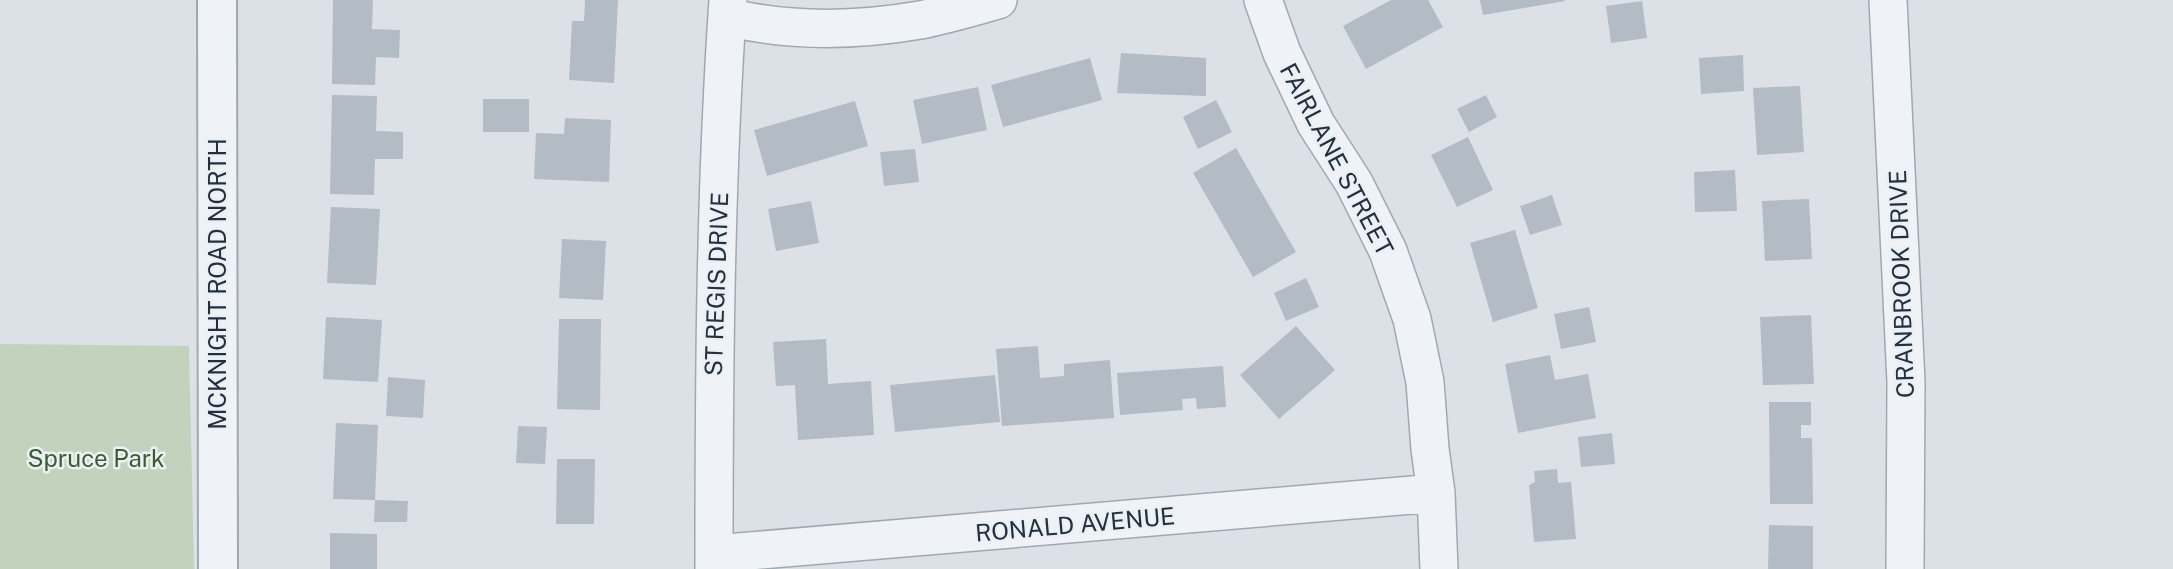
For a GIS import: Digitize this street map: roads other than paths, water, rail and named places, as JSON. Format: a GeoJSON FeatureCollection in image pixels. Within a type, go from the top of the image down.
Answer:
{"type":"FeatureCollection","features":[{"type":"Feature","properties":{"kind":"street","name":"MCKNIGHT ROAD NORTH"},"geometry":{"type":"LineString","coordinates":[[217,0],[218,569]]}},
{"type":"Feature","properties":{"kind":"street"},"geometry":{"type":"LineString","coordinates":[[727,8],[800,28],[864,28],[922,20],[998,0]]}},
{"type":"Feature","properties":{"kind":"street","name":"FAIRLANE STREET"},"geometry":{"type":"LineString","coordinates":[[1263,0],[1282,53],[1316,124],[1354,183],[1392,262],[1412,319],[1424,382],[1436,494],[1438,569]]}},
{"type":"Feature","properties":{"kind":"street","name":"CRANBROOK DRIVE"},"geometry":{"type":"LineString","coordinates":[[1888,0],[1906,382],[1905,569]]}},
{"type":"Feature","properties":{"kind":"street","name":"ST REGIS DRIVE"},"geometry":{"type":"LineString","coordinates":[[714,562],[713,388],[727,8]]}},
{"type":"Feature","properties":{"kind":"street","name":"RONALD AVENUE"},"geometry":{"type":"LineString","coordinates":[[714,562],[1436,494]]}},
{"type":"Feature","properties":{"kind":"park label","name":"Spruce Park"},"geometry":{"type":"Point","coordinates":[96,458]}}]}
